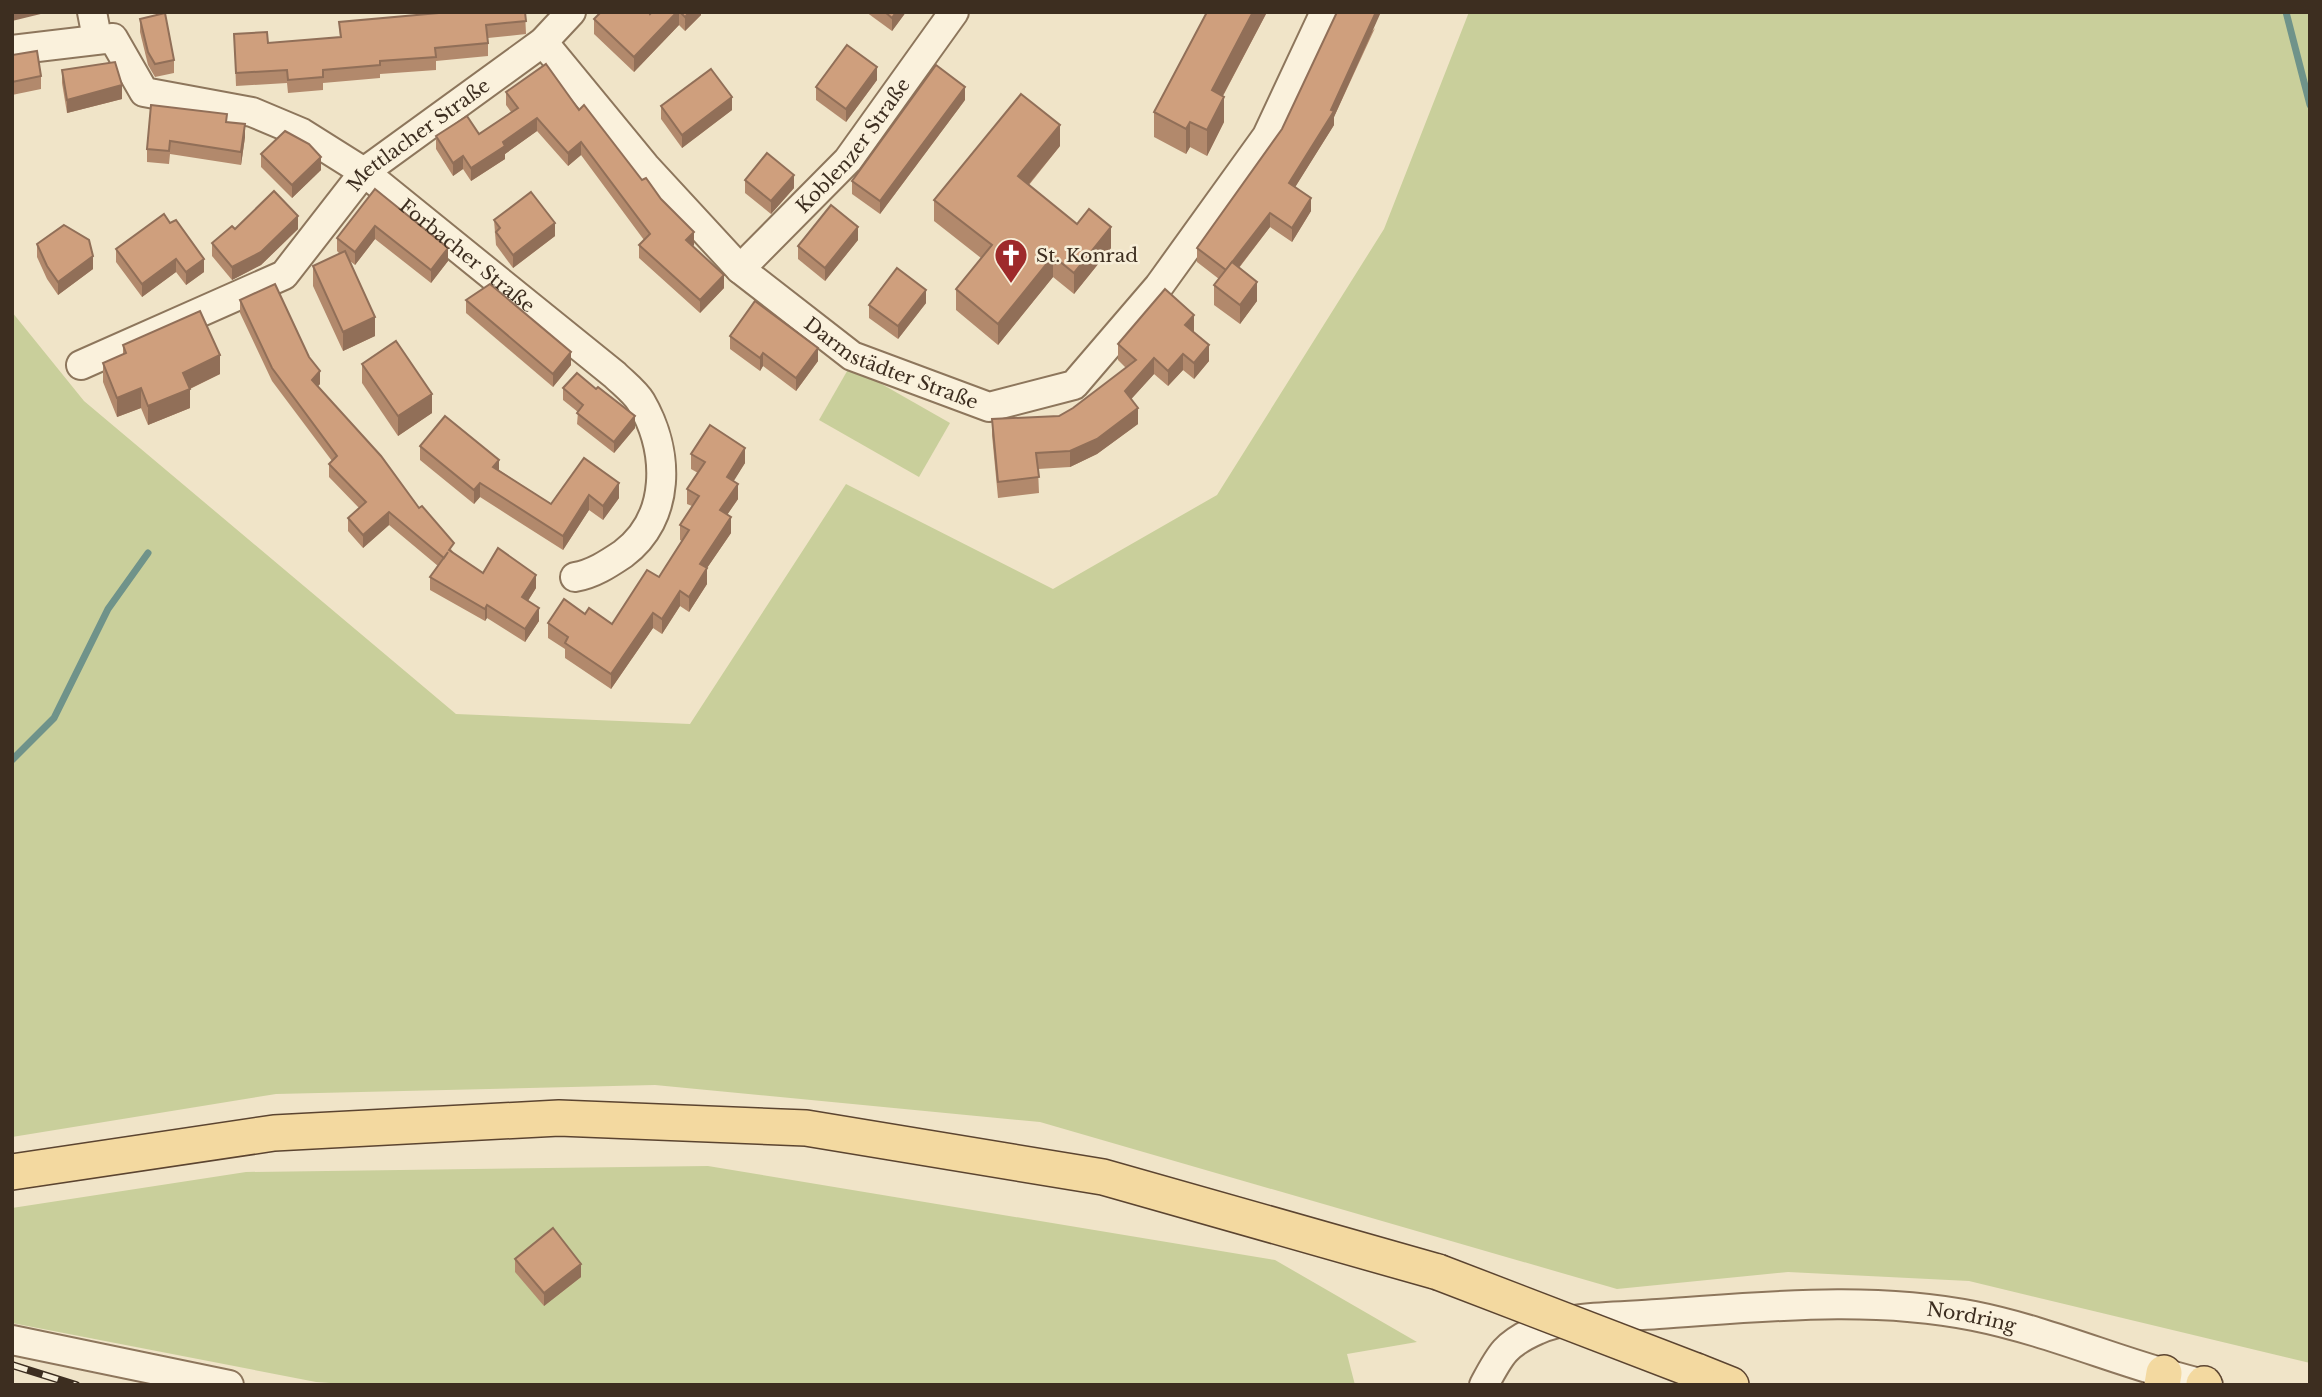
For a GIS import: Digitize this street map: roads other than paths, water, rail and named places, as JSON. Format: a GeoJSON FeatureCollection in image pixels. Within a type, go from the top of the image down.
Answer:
{"type":"FeatureCollection","features":[{"type":"Feature","properties":{"kind":"main road"},"geometry":{"type":"LineString","coordinates":[[12,1172],[274,1133],[559,1118],[806,1128],[1103,1177],[1438,1272],[1731,1385]]}},
{"type":"Feature","properties":{"kind":"street","name":"Mettlacher Straße"},"geometry":{"type":"LineString","coordinates":[[81,365],[284,275],[364,172],[543,42],[571,12]]}},
{"type":"Feature","properties":{"kind":"street","name":"Koblenzer Straße"},"geometry":{"type":"LineString","coordinates":[[740,269],[848,160],[954,12]]}},
{"type":"Feature","properties":{"kind":"street","name":"Darmstädter Straße"},"geometry":{"type":"LineString","coordinates":[[543,42],[645,166],[740,269],[852,356],[989,407],[1074,385],[1159,286],[1268,136],[1325,12]]}},
{"type":"Feature","properties":{"kind":"street"},"geometry":{"type":"LineString","coordinates":[[12,50],[94,25]]}},
{"type":"Feature","properties":{"kind":"street","name":"Forbacher Straße"},"geometry":{"type":"LineString","coordinates":[[94,25],[113,38],[144,92],[252,112],[278,121],[364,172],[615,375],[640,402],[660,462],[663,494],[651,525],[632,547],[607,565],[575,577]]}},
{"type":"Feature","properties":{"kind":"street","name":"Nordring"},"geometry":{"type":"LineString","coordinates":[[1484,1385],[1500,1352],[1540,1328],[1594,1319],[1857,1302],[1930,1308],[2059,1337],[2163,1379],[2205,1384]]}},
{"type":"Feature","properties":{"kind":"street"},"geometry":{"type":"LineString","coordinates":[[12,1340],[229,1385]]}},
{"type":"Feature","properties":{"kind":"waterway"},"geometry":{"type":"LineString","coordinates":[[2286,12],[2310,105]]}},
{"type":"Feature","properties":{"kind":"waterway"},"geometry":{"type":"LineString","coordinates":[[12,760],[54,718],[108,609],[148,553]]}},
{"type":"Feature","properties":{"kind":"railway"},"geometry":{"type":"LineString","coordinates":[[12,1365],[76,1385]]}},
{"type":"Feature","properties":{"kind":"place","name":"St. Konrad"},"geometry":{"type":"Point","coordinates":[1011,285]}}]}
